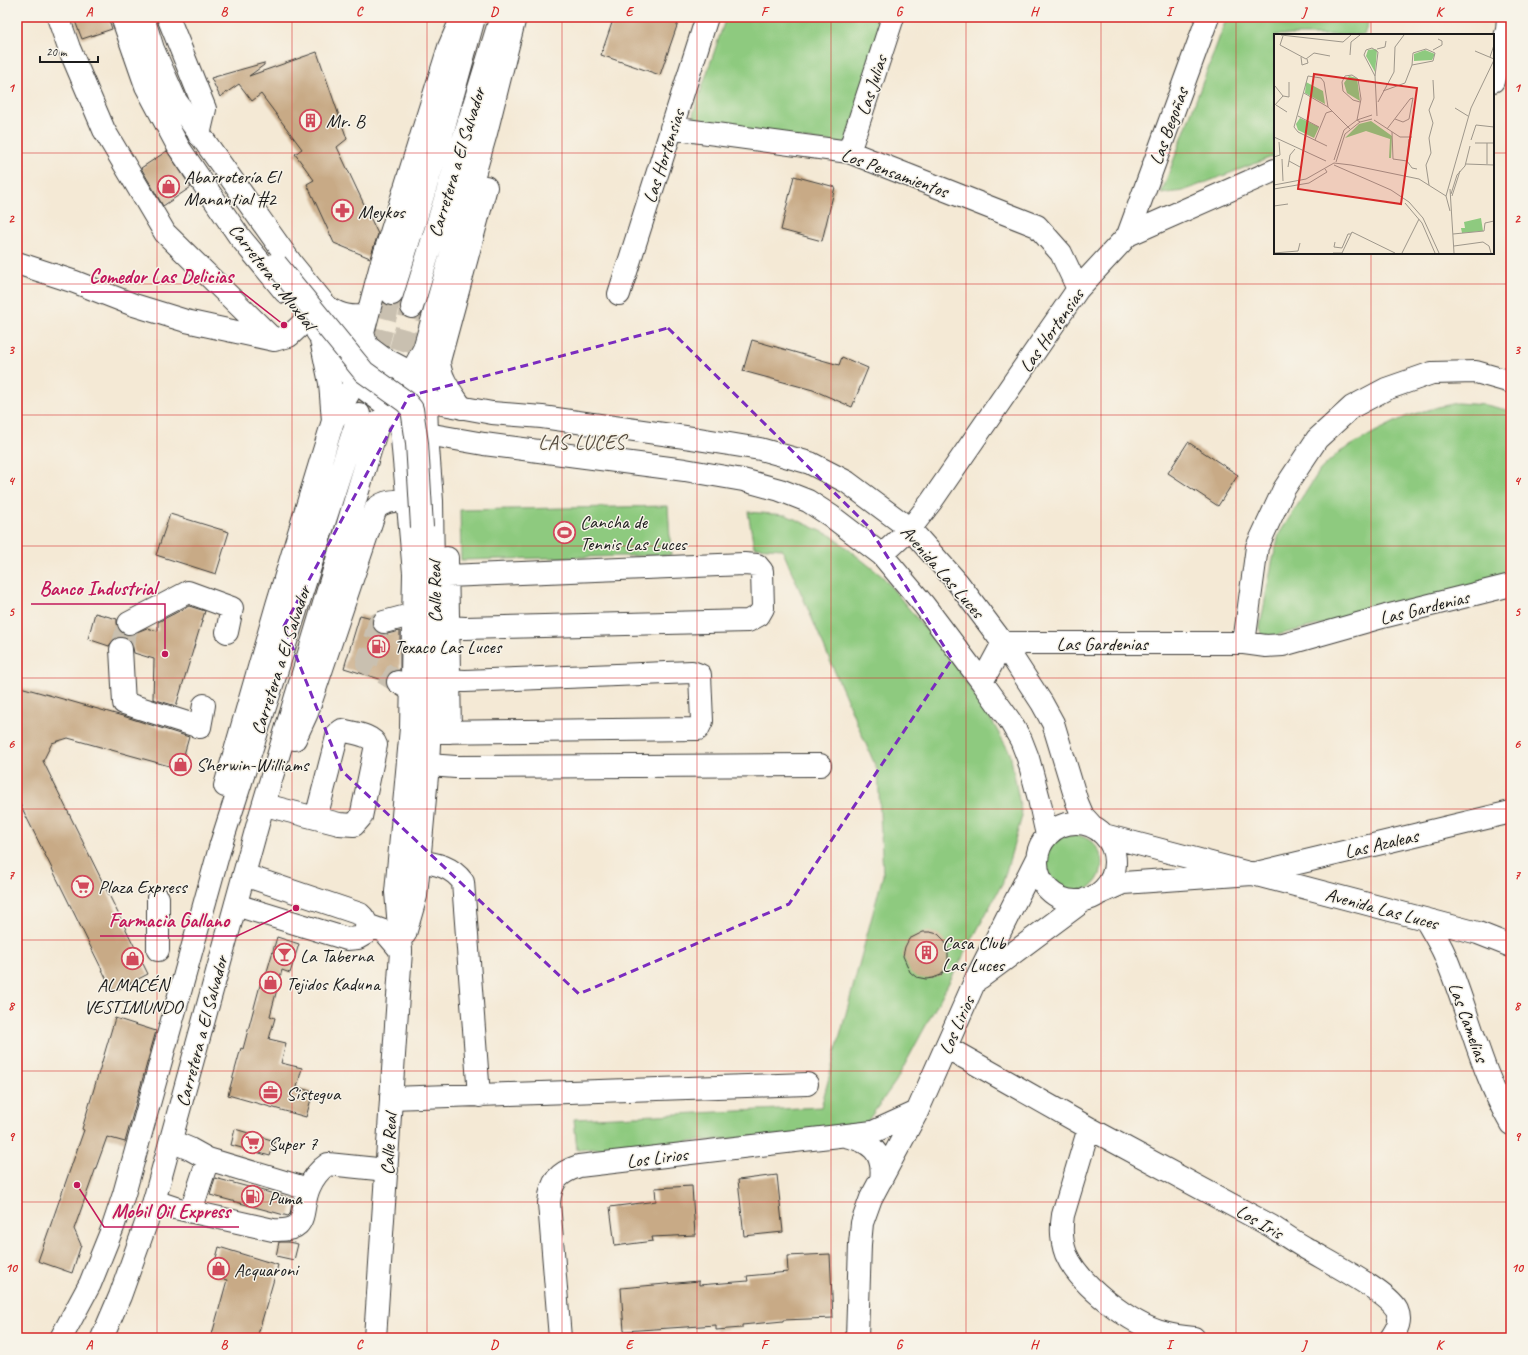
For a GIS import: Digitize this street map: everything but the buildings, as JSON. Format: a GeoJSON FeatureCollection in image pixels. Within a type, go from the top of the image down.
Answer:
{"type":"FeatureCollection","features":[{"type":"Feature","properties":{"kind":"main road"},"geometry":{"type":"LineString","coordinates":[[58,17],[68,48],[104,130],[165,233],[274,340]]}},
{"type":"Feature","properties":{"kind":"main road","name":"Carretera a Muxbal"},"geometry":{"type":"LineString","coordinates":[[122,17],[146,86],[179,148],[239,236],[320,335],[355,382]]}},
{"type":"Feature","properties":{"kind":"main road"},"geometry":{"type":"LineString","coordinates":[[133,17],[154,76],[173,116],[222,191],[276,264],[364,372],[406,402],[412,409],[420,474],[425,678],[400,951]]}},
{"type":"Feature","properties":{"kind":"main road","name":"Carretera a Muxbal"},"geometry":{"type":"LineString","coordinates":[[143,17],[153,49],[176,101],[199,135],[292,264],[367,356],[389,367]]}},
{"type":"Feature","properties":{"kind":"main road"},"geometry":{"type":"LineString","coordinates":[[168,17],[205,109],[199,135]]}},
{"type":"Feature","properties":{"kind":"main road"},"geometry":{"type":"LineString","coordinates":[[426,401],[367,346],[363,334],[384,257],[449,47],[462,17]]}},
{"type":"Feature","properties":{"kind":"main road","name":"Carretera a El Salvador"},"geometry":{"type":"LineString","coordinates":[[392,294],[440,141],[474,17]]}},
{"type":"Feature","properties":{"kind":"main road","name":"Carretera a El Salvador"},"geometry":{"type":"LineString","coordinates":[[412,307],[501,17]]}},
{"type":"Feature","properties":{"kind":"main road"},"geometry":{"type":"LineString","coordinates":[[389,367],[410,370],[418,362],[424,349],[486,133],[515,17]]}},
{"type":"Feature","properties":{"kind":"main road","name":"Las Hortensias"},"geometry":{"type":"LineString","coordinates":[[619,294],[707,17]]}},
{"type":"Feature","properties":{"kind":"main road","name":"Las Julias"},"geometry":{"type":"LineString","coordinates":[[849,152],[893,17]]}},
{"type":"Feature","properties":{"kind":"main road","name":"Las Begoñas"},"geometry":{"type":"LineString","coordinates":[[1128,235],[1208,17]]}},
{"type":"Feature","properties":{"kind":"main road"},"geometry":{"type":"LineString","coordinates":[[1494,77],[1507,30],[1508,17]]}},
{"type":"Feature","properties":{"kind":"main road","name":"Los Pensamientos"},"geometry":{"type":"LineString","coordinates":[[671,128],[849,152],[1037,226],[1061,253],[1078,290]]}},
{"type":"Feature","properties":{"kind":"main road"},"geometry":{"type":"LineString","coordinates":[[462,408],[444,381],[439,368],[439,361],[486,187],[486,133]]}},
{"type":"Feature","properties":{"kind":"main road","name":"Las Hortensias"},"geometry":{"type":"LineString","coordinates":[[882,556],[910,529],[931,502],[1078,290],[1128,235],[1274,170]]}},
{"type":"Feature","properties":{"kind":"main road"},"geometry":{"type":"LineString","coordinates":[[17,263],[75,282],[134,305],[186,321],[274,340],[289,336],[306,318]]}},
{"type":"Feature","properties":{"kind":"main road"},"geometry":{"type":"LineString","coordinates":[[329,308],[338,314],[348,317],[367,315]]}},
{"type":"Feature","properties":{"kind":"main road"},"geometry":{"type":"LineString","coordinates":[[320,335],[330,383],[333,421]]}},
{"type":"Feature","properties":{"kind":"main road","name":"Calle Real"},"geometry":{"type":"LineString","coordinates":[[400,951],[416,896],[428,765],[439,732],[434,641],[432,501],[426,434],[424,349]]}},
{"type":"Feature","properties":{"kind":"main road","name":"Calle Real"},"geometry":{"type":"LineString","coordinates":[[376,1338],[400,951],[396,892],[412,728],[405,686],[414,614],[414,573],[408,509],[390,416],[389,367]]}},
{"type":"Feature","properties":{"kind":"main road"},"geometry":{"type":"LineString","coordinates":[[1244,643],[1257,547],[1284,489],[1318,439],[1352,407],[1386,390],[1432,373],[1476,372],[1511,382]]}},
{"type":"Feature","properties":{"kind":"main road"},"geometry":{"type":"LineString","coordinates":[[225,831],[225,783],[333,421],[355,382],[390,416],[426,434]]}},
{"type":"Feature","properties":{"kind":"main road","name":"Avenida Las Luces"},"geometry":{"type":"LineString","coordinates":[[426,401],[492,413],[542,417],[692,438],[760,449],[810,463],[847,482],[910,529],[958,583],[1004,643],[1042,703],[1053,723],[1077,802],[1083,816],[1099,831],[1252,874],[1478,933],[1511,946]]}},
{"type":"Feature","properties":{"kind":"main road","name":"Carretera a El Salvador"},"geometry":{"type":"LineString","coordinates":[[60,1338],[90,1284],[113,1227],[128,1179],[225,831],[359,414]]}},
{"type":"Feature","properties":{"kind":"main road","name":"Carretera a El Salvador"},"geometry":{"type":"LineString","coordinates":[[102,1338],[120,1296],[154,1201],[262,811],[390,416]]}},
{"type":"Feature","properties":{"kind":"main road"},"geometry":{"type":"LineString","coordinates":[[541,451],[542,417]]}},
{"type":"Feature","properties":{"kind":"main road","name":"Avenida Las Luces"},"geometry":{"type":"LineString","coordinates":[[426,434],[484,444],[685,470],[743,480],[780,490],[808,501],[844,526],[882,556],[928,610],[1010,721],[1021,740],[1028,758],[1047,835]]}},
{"type":"Feature","properties":{"kind":"main road"},"geometry":{"type":"LineString","coordinates":[[316,818],[262,811],[307,713],[376,508],[389,501],[395,501],[404,502],[408,509]]}},
{"type":"Feature","properties":{"kind":"main road"},"geometry":{"type":"LineString","coordinates":[[448,627],[465,628],[748,621],[759,615],[763,608],[762,571],[758,565],[744,564],[447,567],[448,680],[439,732],[698,729],[702,721],[700,675],[692,672],[464,681],[448,680]]}},
{"type":"Feature","properties":{"kind":"main road","name":"Las Gardenias"},"geometry":{"type":"LineString","coordinates":[[1004,643],[1244,643],[1266,646],[1283,645],[1386,616],[1511,585]]}},
{"type":"Feature","properties":{"kind":"main road"},"geometry":{"type":"LineString","coordinates":[[129,623],[188,592],[232,608],[227,632]]}},
{"type":"Feature","properties":{"kind":"main road"},"geometry":{"type":"LineString","coordinates":[[384,622],[414,614]]}},
{"type":"Feature","properties":{"kind":"main road"},"geometry":{"type":"LineString","coordinates":[[982,682],[1004,643]]}},
{"type":"Feature","properties":{"kind":"main road"},"geometry":{"type":"LineString","coordinates":[[122,649],[124,703],[200,727],[204,705]]}},
{"type":"Feature","properties":{"kind":"main road"},"geometry":{"type":"LineString","coordinates":[[428,765],[464,767],[820,765]]}},
{"type":"Feature","properties":{"kind":"main road","name":"Las Azaleas"},"geometry":{"type":"LineString","coordinates":[[1252,874],[1511,812]]}},
{"type":"Feature","properties":{"kind":"main road"},"geometry":{"type":"LineString","coordinates":[[1069,823],[1081,823],[1099,831],[1112,846],[1115,859],[1113,872],[1107,885],[1092,896],[1074,901],[1061,898],[1051,891],[1043,882],[1038,870],[1037,858],[1040,846],[1047,835],[1057,827],[1069,823]]}},
{"type":"Feature","properties":{"kind":"main road","name":"Los Lirios"},"geometry":{"type":"LineString","coordinates":[[857,1338],[862,1223],[871,1198],[917,1112],[975,981],[1037,858]]}},
{"type":"Feature","properties":{"kind":"main road"},"geometry":{"type":"LineString","coordinates":[[418,862],[434,863],[448,868],[457,874],[463,882],[479,1096]]}},
{"type":"Feature","properties":{"kind":"main road","name":"Avenida Las Luces"},"geometry":{"type":"LineString","coordinates":[[1092,896],[1123,883],[1252,874]]}},
{"type":"Feature","properties":{"kind":"main road"},"geometry":{"type":"LineString","coordinates":[[236,905],[347,939],[358,938],[365,934],[367,925],[365,918],[360,914],[244,875]]}},
{"type":"Feature","properties":{"kind":"main road","name":"Los Lirios"},"geometry":{"type":"LineString","coordinates":[[975,981],[1092,896]]}},
{"type":"Feature","properties":{"kind":"main road"},"geometry":{"type":"LineString","coordinates":[[158,898],[158,950]]}},
{"type":"Feature","properties":{"kind":"main road","name":"Las Camelias"},"geometry":{"type":"LineString","coordinates":[[1426,920],[1444,952],[1479,1054],[1499,1104],[1511,1124]]}},
{"type":"Feature","properties":{"kind":"main road"},"geometry":{"type":"LineString","coordinates":[[367,925],[384,931],[400,951]]}},
{"type":"Feature","properties":{"kind":"main road","name":"Los Iris"},"geometry":{"type":"LineString","coordinates":[[946,1047],[1089,1128],[1271,1226],[1377,1290],[1390,1301],[1397,1310],[1400,1320],[1391,1338]]}},
{"type":"Feature","properties":{"kind":"main road"},"geometry":{"type":"LineString","coordinates":[[391,1098],[807,1084]]}},
{"type":"Feature","properties":{"kind":"main road","name":"Los Lirios"},"geometry":{"type":"LineString","coordinates":[[560,1338],[548,1203],[550,1190],[556,1179],[568,1170],[579,1166],[873,1132],[917,1112]]}},
{"type":"Feature","properties":{"kind":"main road"},"geometry":{"type":"LineString","coordinates":[[1089,1128],[1063,1215],[1061,1226],[1066,1254],[1083,1279],[1119,1310],[1150,1329],[1165,1334],[1194,1338]]}},
{"type":"Feature","properties":{"kind":"main road"},"geometry":{"type":"LineString","coordinates":[[842,1136],[863,1141],[874,1150],[882,1165],[881,1180]]}},
{"type":"Feature","properties":{"kind":"main road"},"geometry":{"type":"LineString","coordinates":[[171,1141],[190,1148],[208,1159],[308,1189]]}},
{"type":"Feature","properties":{"kind":"main road"},"geometry":{"type":"LineString","coordinates":[[192,1211],[208,1159]]}},
{"type":"Feature","properties":{"kind":"main road"},"geometry":{"type":"LineString","coordinates":[[154,1201],[175,1208],[273,1230],[285,1231],[296,1226],[300,1222],[303,1215],[308,1189],[321,1169],[328,1164],[387,1170]]}},
{"type":"Feature","properties":{"kind":"highlighted area"},"geometry":{"type":"Polygon","coordinates":[[[668,328],[868,526],[952,659],[789,904],[579,994],[342,771],[284,626],[409,396],[668,328]]]}},
{"type":"Feature","properties":{"kind":"green space"},"geometry":{"type":"Polygon","coordinates":[[[726,17],[890,17],[847,144],[695,126],[693,114],[726,17]]]}},
{"type":"Feature","properties":{"kind":"green space"},"geometry":{"type":"Polygon","coordinates":[[[1227,17],[1370,17],[1364,34],[1274,34],[1274,156],[1183,191],[1161,194],[1227,17]]]}},
{"type":"Feature","properties":{"kind":"green space"},"geometry":{"type":"Polygon","coordinates":[[[1457,403],[1486,405],[1511,411],[1511,578],[1261,639],[1260,627],[1279,534],[1320,470],[1338,453],[1405,417],[1457,403]]]}},
{"type":"Feature","properties":{"kind":"green space","name":"Cancha de Tennis Las Luces"},"geometry":{"type":"Polygon","coordinates":[[[668,506],[671,555],[461,560],[460,510],[668,506]]]}},
{"type":"Feature","properties":{"kind":"green space"},"geometry":{"type":"Polygon","coordinates":[[[748,512],[786,515],[832,536],[883,577],[955,665],[993,723],[1010,753],[1022,816],[1003,882],[896,1081],[867,1122],[824,1132],[577,1150],[574,1119],[821,1107],[883,875],[878,772],[782,549],[754,547],[748,512]]]}},
{"type":"Feature","properties":{"kind":"green space"},"geometry":{"type":"Polygon","coordinates":[[[1067,835],[1079,835],[1094,843],[1102,858],[1102,870],[1094,885],[1079,893],[1067,893],[1052,885],[1044,870],[1044,858],[1052,843],[1067,835]]]}},
{"type":"Feature","properties":{"kind":"tunnel"},"geometry":{"type":"LineString","coordinates":[[359,414],[392,294]]}},
{"type":"Feature","properties":{"kind":"tunnel"},"geometry":{"type":"LineString","coordinates":[[391,382],[412,307]]}},
{"type":"Feature","properties":{"kind":"tunnel"},"geometry":{"type":"LineString","coordinates":[[384,622],[379,623],[367,663],[398,682]]}},
{"type":"Feature","properties":{"kind":"tunnel"},"geometry":{"type":"LineString","coordinates":[[121,649],[129,623]]}},
{"type":"Feature","properties":{"kind":"place","name":"Mr. B"},"geometry":{"type":"Point","coordinates":[310,120]}},
{"type":"Feature","properties":{"kind":"place","name":"Abarrotería El Manantial #2"},"geometry":{"type":"Point","coordinates":[169,187]}},
{"type":"Feature","properties":{"kind":"place","name":"Meykos"},"geometry":{"type":"Point","coordinates":[343,211]}},
{"type":"Feature","properties":{"kind":"place","name":"Comedor Las Delicias"},"geometry":{"type":"Point","coordinates":[284,325]}},
{"type":"Feature","properties":{"kind":"place","name":"Cancha de Tennis Las Luces"},"geometry":{"type":"Point","coordinates":[565,532]}},
{"type":"Feature","properties":{"kind":"place","name":"Texaco Las Luces"},"geometry":{"type":"Point","coordinates":[379,646]}},
{"type":"Feature","properties":{"kind":"place","name":"Banco Industrial"},"geometry":{"type":"Point","coordinates":[165,654]}},
{"type":"Feature","properties":{"kind":"place","name":"Sherwin-Williams"},"geometry":{"type":"Point","coordinates":[180,764]}},
{"type":"Feature","properties":{"kind":"place","name":"Plaza Express"},"geometry":{"type":"Point","coordinates":[82,886]}},
{"type":"Feature","properties":{"kind":"place","name":"Farmacia Gallano"},"geometry":{"type":"Point","coordinates":[296,908]}},
{"type":"Feature","properties":{"kind":"place","name":"Casa Club Las Luces"},"geometry":{"type":"Point","coordinates":[926,953]}},
{"type":"Feature","properties":{"kind":"place","name":"La Taberna"},"geometry":{"type":"Point","coordinates":[284,955]}},
{"type":"Feature","properties":{"kind":"place","name":"ALMACÉN VESTIMUNDO"},"geometry":{"type":"Point","coordinates":[133,959]}},
{"type":"Feature","properties":{"kind":"place","name":"Tejidos Kaduna"},"geometry":{"type":"Point","coordinates":[270,983]}},
{"type":"Feature","properties":{"kind":"place","name":"Sistegua"},"geometry":{"type":"Point","coordinates":[270,1093]}},
{"type":"Feature","properties":{"kind":"place","name":"Super 7"},"geometry":{"type":"Point","coordinates":[253,1143]}},
{"type":"Feature","properties":{"kind":"place","name":"Mobil Oil Express"},"geometry":{"type":"Point","coordinates":[77,1185]}},
{"type":"Feature","properties":{"kind":"place","name":"Puma"},"geometry":{"type":"Point","coordinates":[253,1197]}},
{"type":"Feature","properties":{"kind":"place","name":"Acquaroni"},"geometry":{"type":"Point","coordinates":[219,1269]}},
{"type":"Feature","properties":{"kind":"district","name":"LAS LUCES"},"geometry":{"type":"Point","coordinates":[582,442]}}]}
